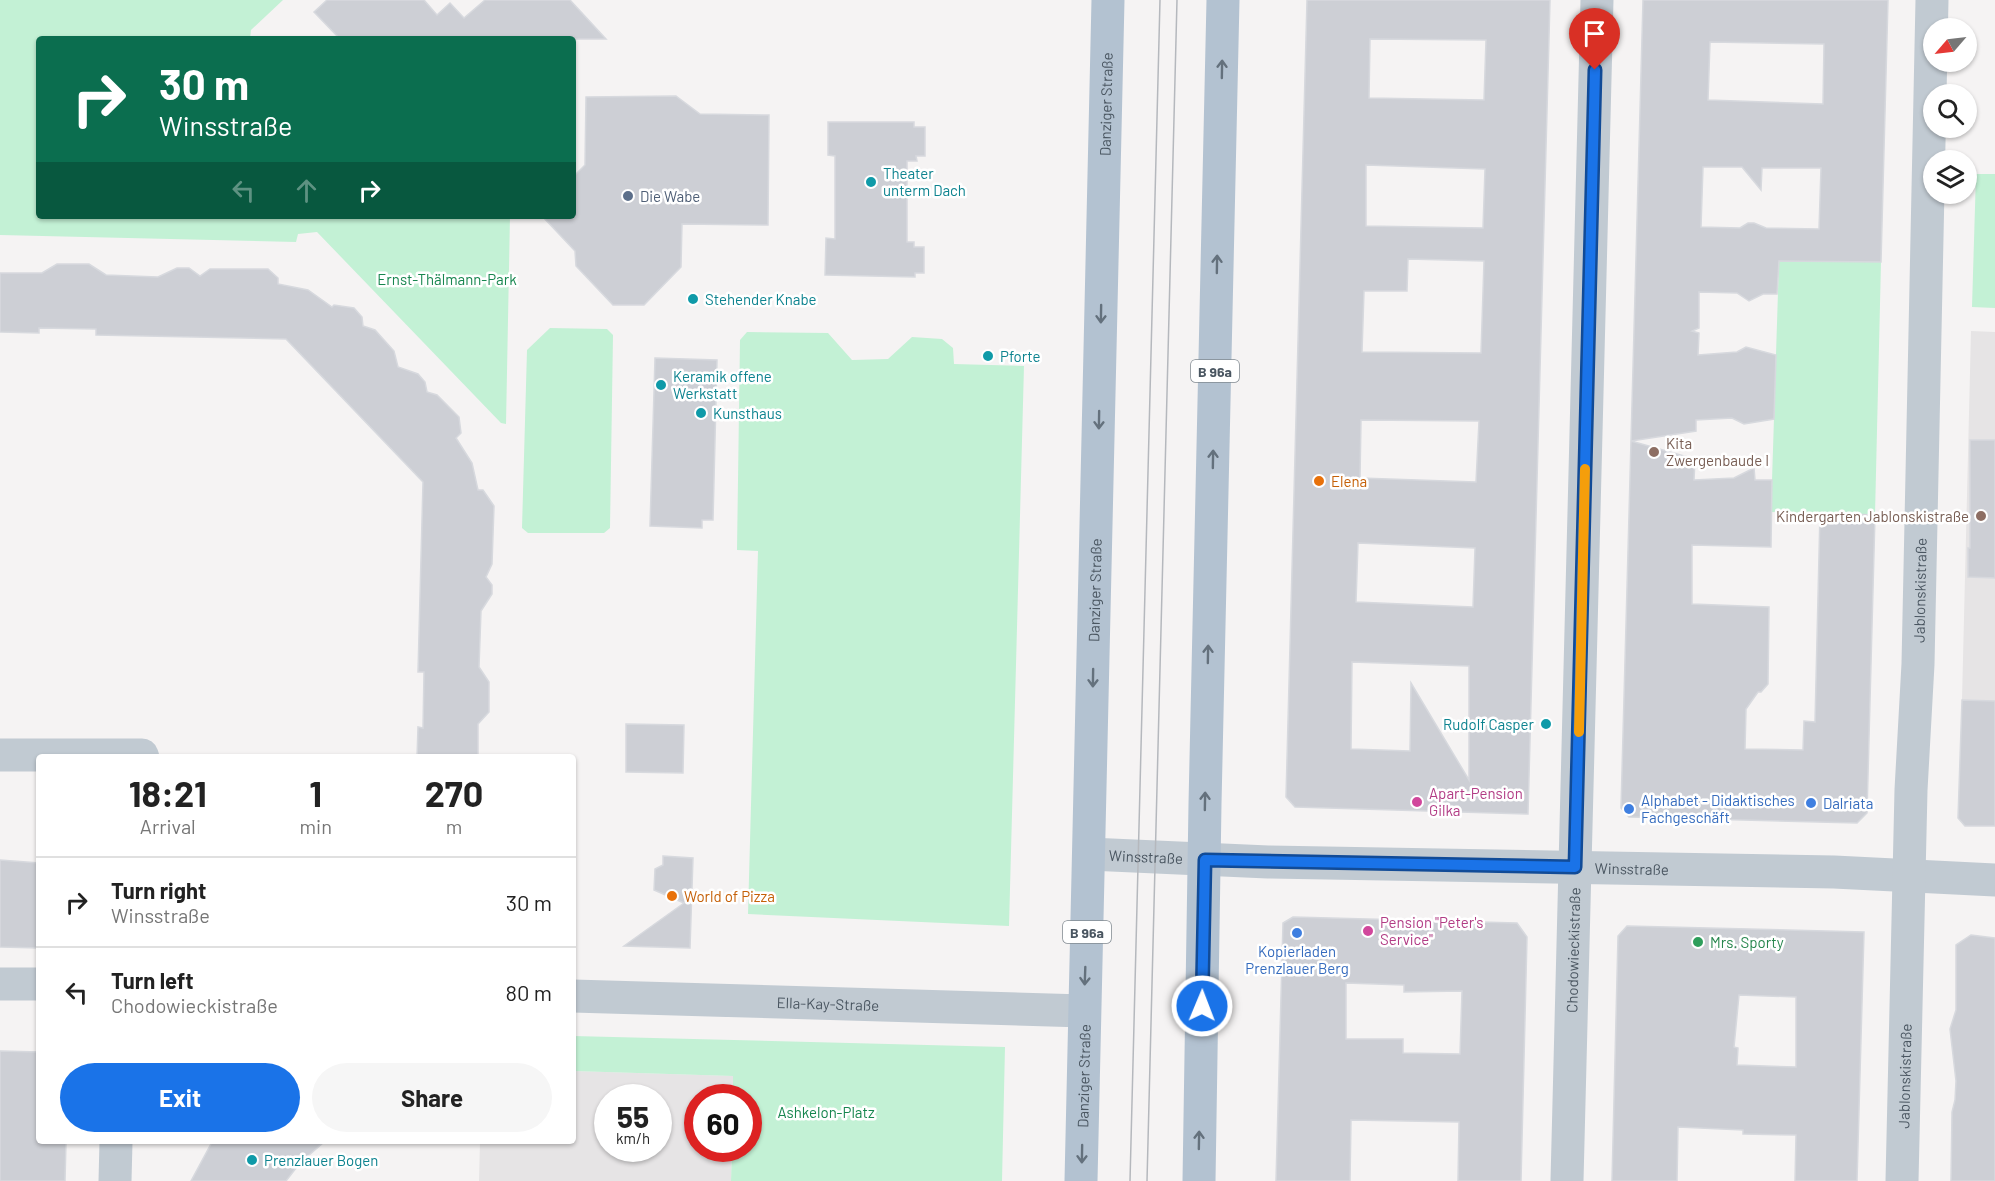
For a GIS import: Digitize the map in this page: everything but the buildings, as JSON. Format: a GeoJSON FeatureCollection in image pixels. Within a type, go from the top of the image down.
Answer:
{"type":"FeatureCollection","features":[{"type":"Feature","properties":{"kind":"main road","name":"Danziger Straße"},"geometry":{"type":"LineString","coordinates":[[1081,1181],[1108,0]]}},
{"type":"Feature","properties":{"kind":"main road","name":"B 96a"},"geometry":{"type":"LineString","coordinates":[[1199,1181],[1223,0]]}},
{"type":"Feature","properties":{"kind":"street","name":"Chodowieckistraße"},"geometry":{"type":"LineString","coordinates":[[1567,1181],[1597,0]]}},
{"type":"Feature","properties":{"kind":"street","name":"Jablonskistraße"},"geometry":{"type":"LineString","coordinates":[[1902,1181],[1909,877],[1918,664],[1932,0]]}},
{"type":"Feature","properties":{"kind":"street"},"geometry":{"type":"LineString","coordinates":[[0,755],[36,755]]}},
{"type":"Feature","properties":{"kind":"street","name":"Winsstraße"},"geometry":{"type":"LineString","coordinates":[[1089,854],[1205,860],[1834,872],[1995,880]]}},
{"type":"Feature","properties":{"kind":"street"},"geometry":{"type":"LineString","coordinates":[[0,984],[36,984]]}},
{"type":"Feature","properties":{"kind":"street","name":"Ella-Kay-Straße"},"geometry":{"type":"LineString","coordinates":[[576,996],[1084,1011]]}},
{"type":"Feature","properties":{"kind":"street"},"geometry":{"type":"LineString","coordinates":[[116,1144],[116,1181]]}},
{"type":"Feature","properties":{"kind":"shaded area","name":"Kindergarten Jablonskistraße"},"geometry":{"type":"Polygon","coordinates":[[[1971,331],[1995,332],[1995,701],[1962,700],[1971,331]]]}},
{"type":"Feature","properties":{"kind":"shaded area"},"geometry":{"type":"Polygon","coordinates":[[[576,1071],[733,1076],[733,1084],[684,1084],[684,1162],[732,1162],[731,1181],[479,1181],[480,1144],[576,1144],[576,1071]]]}},
{"type":"Feature","properties":{"kind":"green space","name":"Ernst-Thälmann-Park"},"geometry":{"type":"Polygon","coordinates":[[[0,0],[283,0],[251,30],[250,36],[36,36],[36,219],[510,219],[506,424],[501,423],[317,232],[298,234],[296,242],[0,235],[0,0]]]}},
{"type":"Feature","properties":{"kind":"green space"},"geometry":{"type":"Polygon","coordinates":[[[1977,174],[1995,174],[1995,308],[1972,307],[1977,174]]]}},
{"type":"Feature","properties":{"kind":"green space"},"geometry":{"type":"Polygon","coordinates":[[[1779,260],[1881,262],[1875,515],[1771,512],[1779,260]]]}},
{"type":"Feature","properties":{"kind":"green space"},"geometry":{"type":"Polygon","coordinates":[[[550,328],[607,329],[613,335],[610,528],[604,533],[528,533],[522,528],[527,350],[550,328]]]}},
{"type":"Feature","properties":{"kind":"green space"},"geometry":{"type":"Polygon","coordinates":[[[747,332],[828,333],[852,360],[888,359],[912,337],[942,339],[953,348],[954,364],[1024,366],[1009,926],[748,914],[758,551],[737,550],[740,340],[747,332]]]}},
{"type":"Feature","properties":{"kind":"green space","name":"Ashkelon-Platz"},"geometry":{"type":"Polygon","coordinates":[[[576,1036],[1005,1047],[1002,1181],[731,1181],[732,1162],[762,1162],[762,1084],[733,1084],[733,1076],[576,1071],[576,1036]]]}},
{"type":"Feature","properties":{"kind":"tram line"},"geometry":{"type":"LineString","coordinates":[[1130,1181],[1160,0]]}},
{"type":"Feature","properties":{"kind":"tram line"},"geometry":{"type":"LineString","coordinates":[[1147,1181],[1177,0]]}},
{"type":"Feature","properties":{"kind":"slow traffic"},"geometry":{"type":"LineString","coordinates":[[1579,732],[1585,469]]}},
{"type":"Feature","properties":{"kind":"place","name":"Theater unterm Dach"},"geometry":{"type":"Point","coordinates":[871,182]}},
{"type":"Feature","properties":{"kind":"place","name":"Die Wabe"},"geometry":{"type":"Point","coordinates":[628,196]}},
{"type":"Feature","properties":{"kind":"place","name":"Stehender Knabe"},"geometry":{"type":"Point","coordinates":[693,299]}},
{"type":"Feature","properties":{"kind":"place","name":"Pforte"},"geometry":{"type":"Point","coordinates":[988,356]}},
{"type":"Feature","properties":{"kind":"place","name":"Keramik offene Werkstatt"},"geometry":{"type":"Point","coordinates":[661,385]}},
{"type":"Feature","properties":{"kind":"place","name":"Kunsthaus"},"geometry":{"type":"Point","coordinates":[701,413]}},
{"type":"Feature","properties":{"kind":"place","name":"Kita Zwergenbaude I"},"geometry":{"type":"Point","coordinates":[1654,452]}},
{"type":"Feature","properties":{"kind":"place","name":"Elena"},"geometry":{"type":"Point","coordinates":[1319,481]}},
{"type":"Feature","properties":{"kind":"place","name":"Kindergarten Jablonskistraße"},"geometry":{"type":"Point","coordinates":[1981,516]}},
{"type":"Feature","properties":{"kind":"place","name":"Rudolf Casper"},"geometry":{"type":"Point","coordinates":[1546,724]}},
{"type":"Feature","properties":{"kind":"place","name":"Apart-Pension Gilka"},"geometry":{"type":"Point","coordinates":[1417,802]}},
{"type":"Feature","properties":{"kind":"place","name":"Dalriata"},"geometry":{"type":"Point","coordinates":[1811,803]}},
{"type":"Feature","properties":{"kind":"place","name":"Alphabet - Didaktisches Fachgeschäft"},"geometry":{"type":"Point","coordinates":[1629,809]}},
{"type":"Feature","properties":{"kind":"place","name":"World of Pizza"},"geometry":{"type":"Point","coordinates":[672,896]}},
{"type":"Feature","properties":{"kind":"place","name":"Pension \"Peter's Service\""},"geometry":{"type":"Point","coordinates":[1368,931]}},
{"type":"Feature","properties":{"kind":"place","name":"Kopierladen Prenzlauer Berg"},"geometry":{"type":"Point","coordinates":[1297,933]}},
{"type":"Feature","properties":{"kind":"place","name":"Mrs. Sporty"},"geometry":{"type":"Point","coordinates":[1698,942]}},
{"type":"Feature","properties":{"kind":"place","name":"Prenzlauer Bogen"},"geometry":{"type":"Point","coordinates":[252,1160]}},
{"type":"Feature","properties":{"kind":"route"},"geometry":{"type":"LineString","coordinates":[[1202,1006],[1205,860],[1575,867],[1595,70]]}}]}
